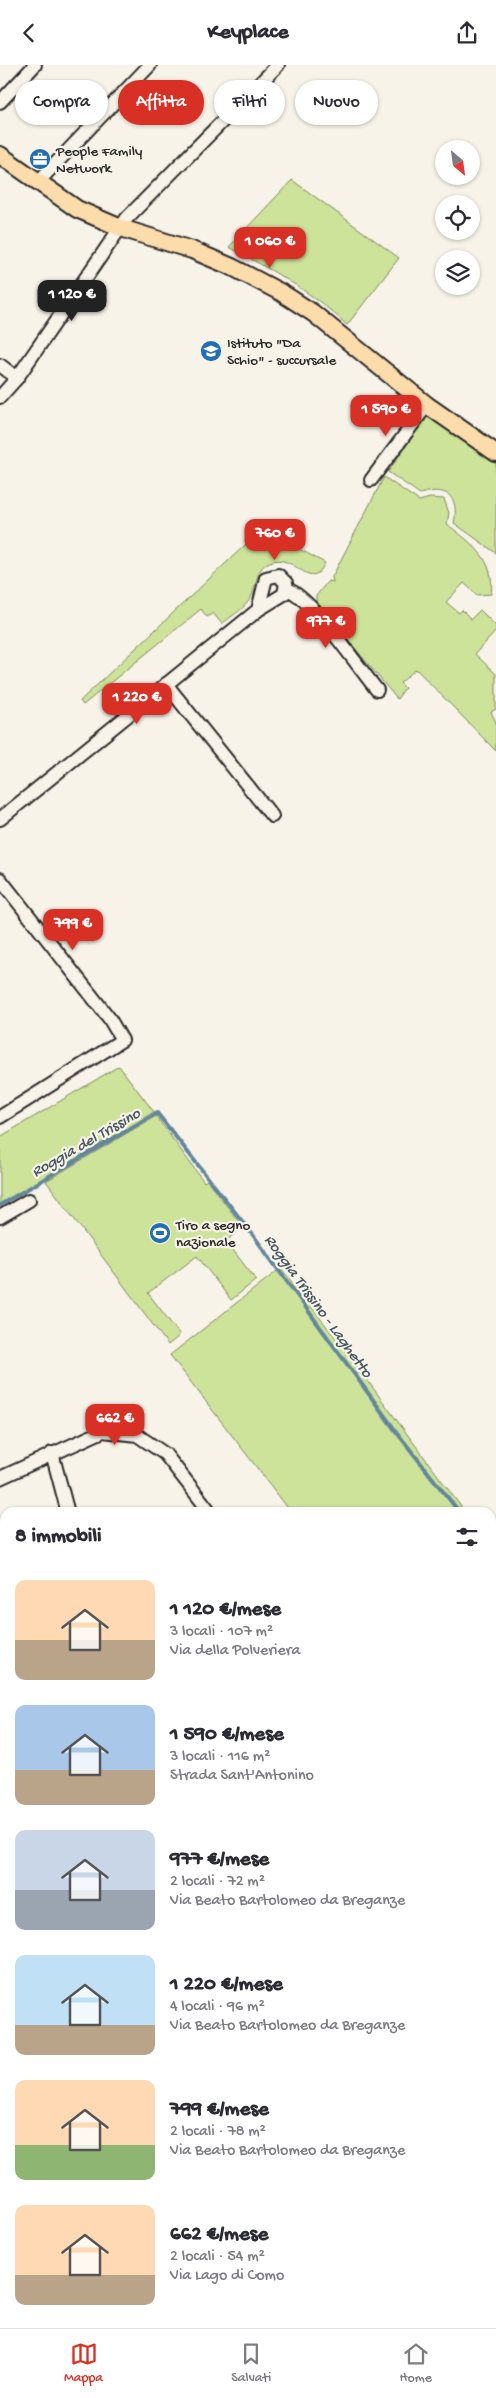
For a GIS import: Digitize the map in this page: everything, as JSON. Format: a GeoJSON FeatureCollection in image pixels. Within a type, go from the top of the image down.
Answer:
{"type":"FeatureCollection","features":[{"type":"Feature","properties":{"kind":"main road"},"geometry":{"type":"LineString","coordinates":[[0,155],[37,183],[77,209],[121,228],[192,250],[232,267],[282,293],[313,313],[427,405],[496,453]]}},
{"type":"Feature","properties":{"kind":"street"},"geometry":{"type":"LineString","coordinates":[[0,102],[35,65]]}},
{"type":"Feature","properties":{"kind":"street"},"geometry":{"type":"LineString","coordinates":[[37,183],[150,65]]}},
{"type":"Feature","properties":{"kind":"street"},"geometry":{"type":"LineString","coordinates":[[0,397],[17,377],[127,218],[278,65]]}},
{"type":"Feature","properties":{"kind":"street"},"geometry":{"type":"LineString","coordinates":[[0,365],[17,377]]}},
{"type":"Feature","properties":{"kind":"street"},"geometry":{"type":"LineString","coordinates":[[371,480],[427,405]]}},
{"type":"Feature","properties":{"kind":"street"},"geometry":{"type":"LineString","coordinates":[[0,819],[258,610],[284,594],[286,583],[278,575],[266,578],[258,610]]}},
{"type":"Feature","properties":{"kind":"street"},"geometry":{"type":"LineString","coordinates":[[286,589],[295,593],[312,609],[377,690]]}},
{"type":"Feature","properties":{"kind":"street"},"geometry":{"type":"LineString","coordinates":[[166,684],[272,816]]}},
{"type":"Feature","properties":{"kind":"street"},"geometry":{"type":"LineString","coordinates":[[0,879],[109,1018],[122,1040],[0,1117]]}},
{"type":"Feature","properties":{"kind":"street"},"geometry":{"type":"LineString","coordinates":[[0,1217],[29,1200]]}},
{"type":"Feature","properties":{"kind":"street"},"geometry":{"type":"LineString","coordinates":[[0,1478],[103,1431],[137,1435],[166,1454],[206,1507]]}},
{"type":"Feature","properties":{"kind":"street"},"geometry":{"type":"LineString","coordinates":[[52,1453],[66,1507]]}},
{"type":"Feature","properties":{"kind":"green space"},"geometry":{"type":"Polygon","coordinates":[[[292,180],[399,258],[347,325],[306,292],[229,247],[292,180]]]}},
{"type":"Feature","properties":{"kind":"green space"},"geometry":{"type":"Polygon","coordinates":[[[427,416],[496,464],[496,553],[454,523],[455,506],[449,495],[437,491],[420,494],[388,472],[427,416]]]}},
{"type":"Feature","properties":{"kind":"green space"},"geometry":{"type":"Polygon","coordinates":[[[384,477],[419,501],[430,498],[444,499],[449,513],[447,524],[473,545],[486,561],[492,582],[491,594],[477,595],[464,583],[446,602],[459,613],[462,610],[471,619],[480,610],[496,626],[496,631],[475,654],[496,674],[496,709],[491,712],[496,722],[496,751],[416,669],[400,683],[405,688],[397,699],[316,601],[316,596],[328,581],[333,582],[332,577],[384,477]]]}},
{"type":"Feature","properties":{"kind":"green space"},"geometry":{"type":"Polygon","coordinates":[[[262,529],[325,563],[320,571],[308,574],[289,563],[281,561],[273,561],[267,564],[259,572],[254,590],[248,602],[239,611],[222,624],[213,613],[207,617],[201,609],[83,705],[80,701],[262,529]]]}},
{"type":"Feature","properties":{"kind":"green space"},"geometry":{"type":"Polygon","coordinates":[[[119,1066],[154,1112],[0,1204],[0,1137],[119,1066]]]}},
{"type":"Feature","properties":{"kind":"green space","name":"Tiro a segno nazionale"},"geometry":{"type":"Polygon","coordinates":[[[156,1116],[204,1182],[207,1180],[243,1227],[226,1241],[256,1280],[231,1300],[197,1256],[148,1293],[180,1335],[168,1345],[46,1181],[156,1116]]]}},
{"type":"Feature","properties":{"kind":"green space"},"geometry":{"type":"Polygon","coordinates":[[[281,1268],[338,1341],[461,1507],[287,1507],[170,1355],[281,1268]]]}},
{"type":"Feature","properties":{"kind":"waterway","name":"Roggia Trissino - Laghetto"},"geometry":{"type":"LineString","coordinates":[[0,1205],[157,1113],[253,1235],[398,1434],[455,1507]]}},
{"type":"Feature","properties":{"kind":"place","name":"People Family Network"},"geometry":{"type":"Point","coordinates":[40,159]}},
{"type":"Feature","properties":{"kind":"place","name":"Istituto \"Da Schio\" - succursale"},"geometry":{"type":"Point","coordinates":[211,351]}},
{"type":"Feature","properties":{"kind":"place","name":"Tiro a segno nazionale"},"geometry":{"type":"Point","coordinates":[160,1233]}},
{"type":"Feature","properties":{"kind":"water label","name":"Roggia del Trissino"},"geometry":{"type":"Point","coordinates":[85,1141]}}]}
